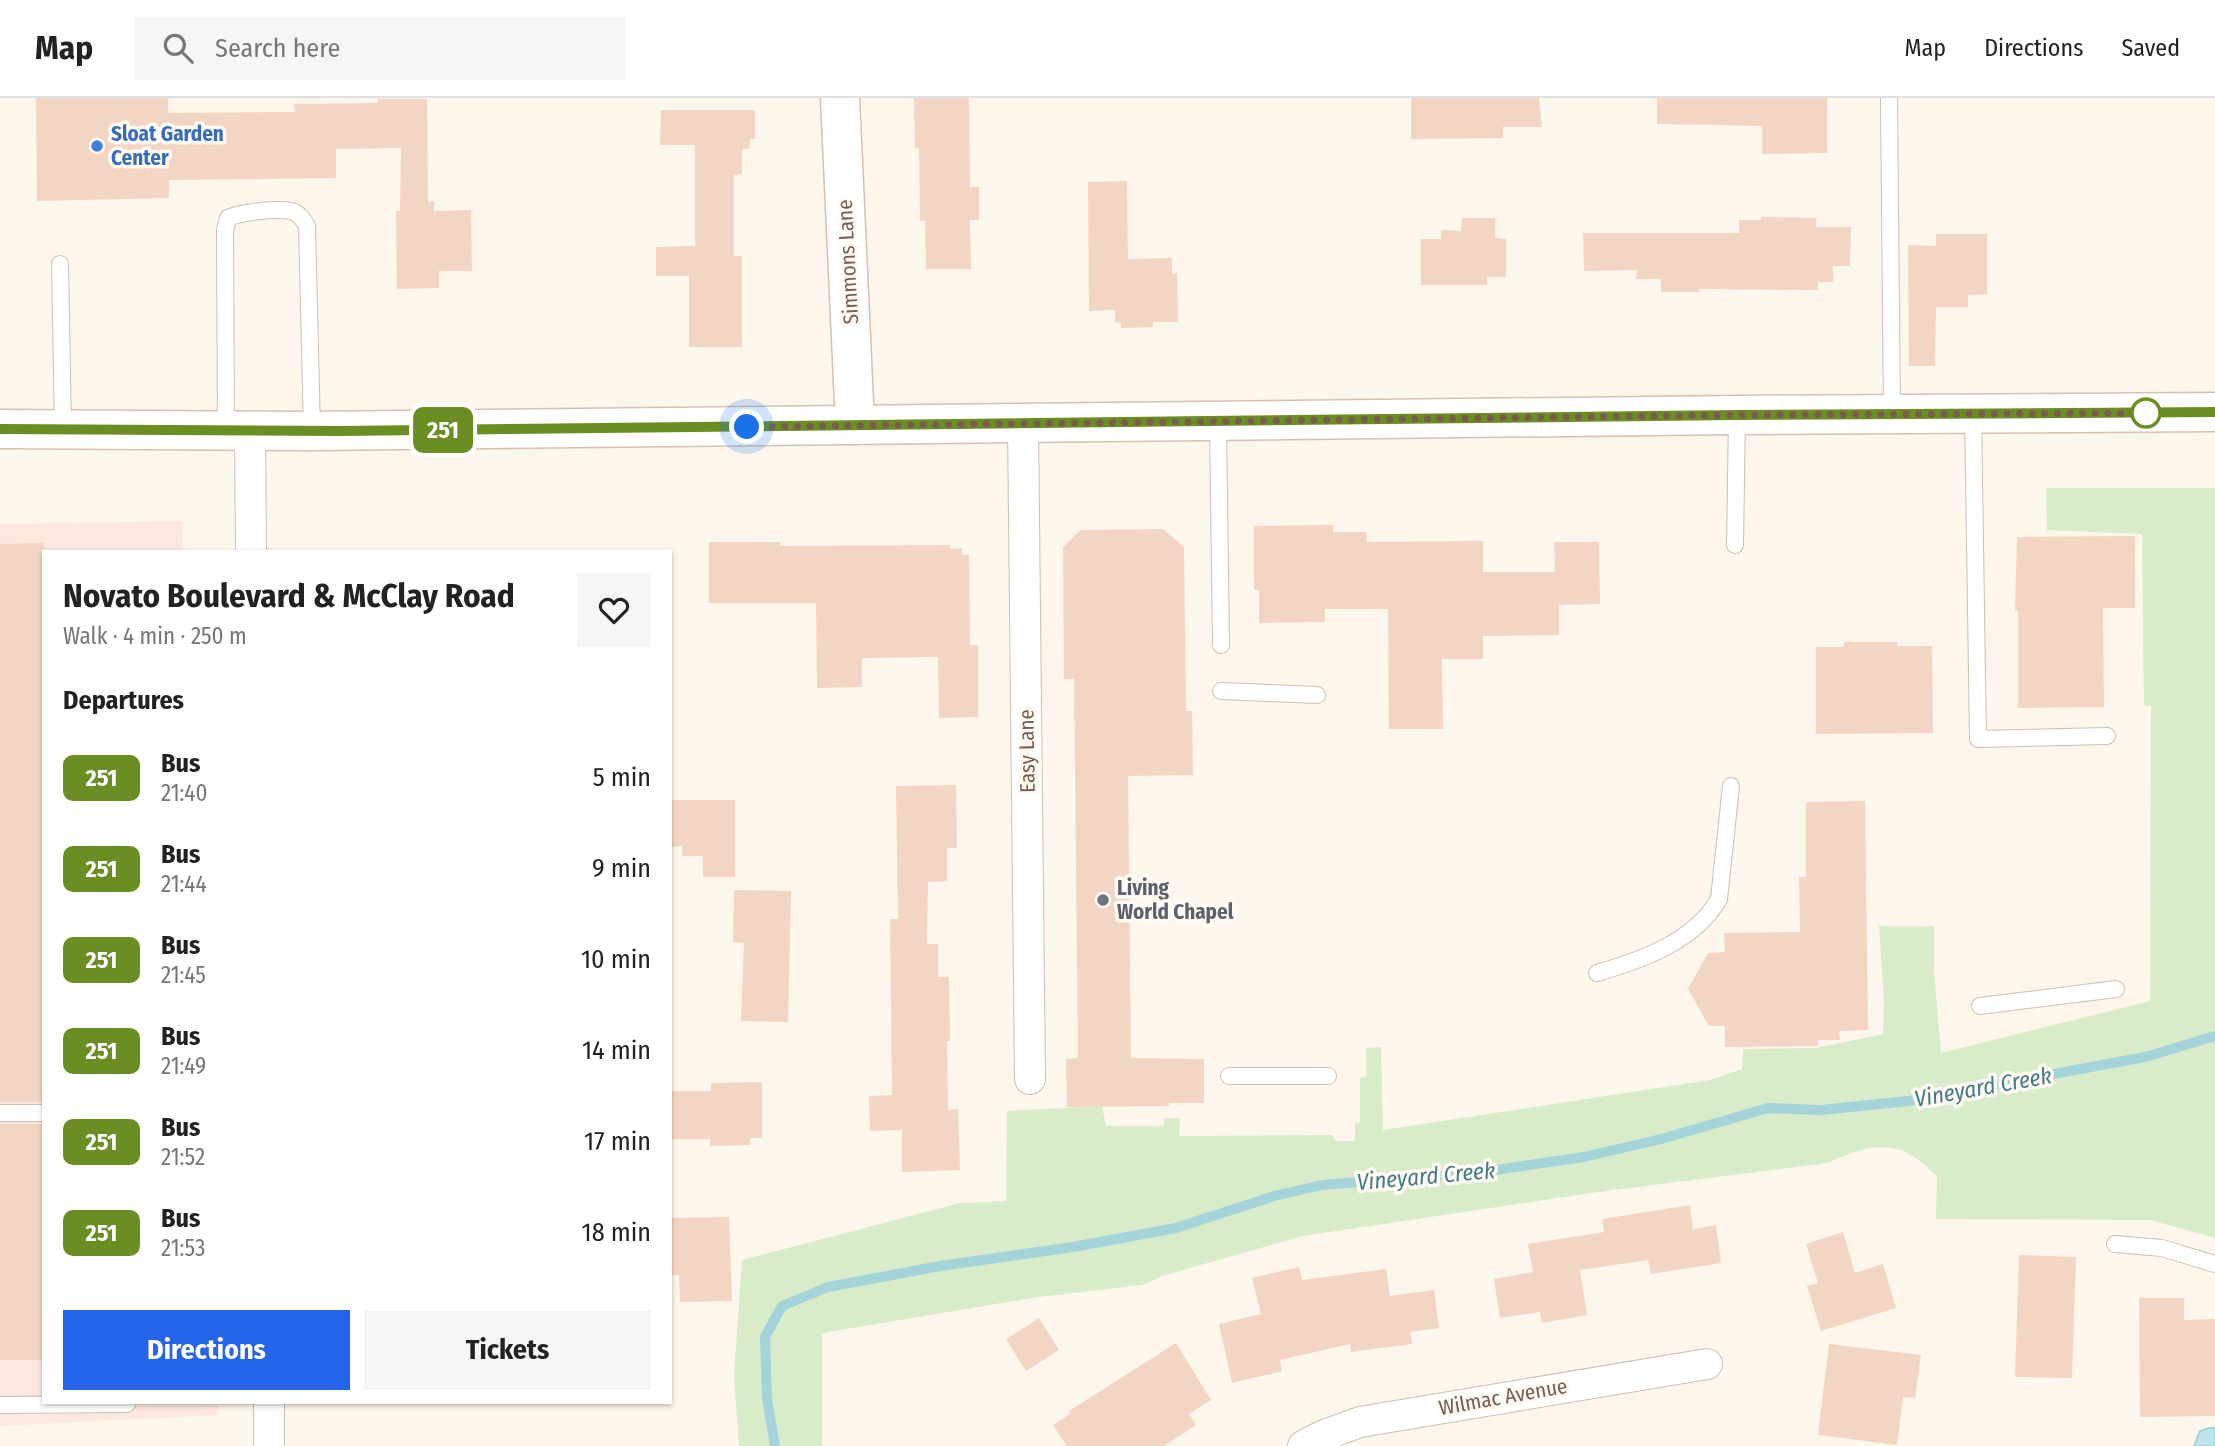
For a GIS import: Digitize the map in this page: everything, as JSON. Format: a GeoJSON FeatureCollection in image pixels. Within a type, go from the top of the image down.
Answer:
{"type":"FeatureCollection","features":[{"type":"Feature","properties":{"kind":"main road","name":"Simmons Lane"},"geometry":{"type":"LineString","coordinates":[[840,98],[855,425]]}},
{"type":"Feature","properties":{"kind":"main road"},"geometry":{"type":"LineString","coordinates":[[0,429],[312,431],[2215,412]]}},
{"type":"Feature","properties":{"kind":"street","name":"Easy Lane"},"geometry":{"type":"LineString","coordinates":[[1023,423],[1030,1079]]}},
{"type":"Feature","properties":{"kind":"street"},"geometry":{"type":"LineString","coordinates":[[238,431],[251,550]]}},
{"type":"Feature","properties":{"kind":"street","name":"Wilmac Avenue"},"geometry":{"type":"LineString","coordinates":[[1303,1446],[1360,1422],[1707,1364]]}},
{"type":"Feature","properties":{"kind":"street"},"geometry":{"type":"LineString","coordinates":[[269,1404],[270,1446]]}},
{"type":"Feature","properties":{"kind":"lane"},"geometry":{"type":"LineString","coordinates":[[1889,98],[1892,414]]}},
{"type":"Feature","properties":{"kind":"lane"},"geometry":{"type":"LineString","coordinates":[[238,431],[225,230],[228,218],[240,212],[291,211],[301,216],[307,226],[312,431]]}},
{"type":"Feature","properties":{"kind":"lane"},"geometry":{"type":"LineString","coordinates":[[60,264],[63,430]]}},
{"type":"Feature","properties":{"kind":"lane"},"geometry":{"type":"LineString","coordinates":[[1973,413],[1978,739],[2107,736]]}},
{"type":"Feature","properties":{"kind":"lane"},"geometry":{"type":"LineString","coordinates":[[1735,545],[1737,415]]}},
{"type":"Feature","properties":{"kind":"lane"},"geometry":{"type":"LineString","coordinates":[[1218,420],[1220,645]]}},
{"type":"Feature","properties":{"kind":"lane"},"geometry":{"type":"LineString","coordinates":[[1221,691],[1317,695]]}},
{"type":"Feature","properties":{"kind":"lane"},"geometry":{"type":"LineString","coordinates":[[1597,973],[1631,963],[1660,949],[1710,915],[1719,899],[1731,786]]}},
{"type":"Feature","properties":{"kind":"lane"},"geometry":{"type":"LineString","coordinates":[[1980,1006],[2116,989]]}},
{"type":"Feature","properties":{"kind":"lane"},"geometry":{"type":"LineString","coordinates":[[1229,1076],[1328,1076]]}},
{"type":"Feature","properties":{"kind":"lane"},"geometry":{"type":"LineString","coordinates":[[0,1113],[42,1113]]}},
{"type":"Feature","properties":{"kind":"lane"},"geometry":{"type":"LineString","coordinates":[[2115,1244],[2162,1248],[2215,1264]]}},
{"type":"Feature","properties":{"kind":"lane"},"geometry":{"type":"LineString","coordinates":[[0,1405],[127,1404]]}},
{"type":"Feature","properties":{"kind":"shaded area"},"geometry":{"type":"Polygon","coordinates":[[[182,521],[183,550],[42,550],[42,1404],[218,1404],[219,1415],[0,1426],[0,524],[182,521]]]}},
{"type":"Feature","properties":{"kind":"green space"},"geometry":{"type":"Polygon","coordinates":[[[2046,488],[2215,488],[2215,1238],[2150,1220],[1936,1219],[1937,1177],[1911,1155],[1899,1150],[1873,1148],[1828,1163],[1591,1193],[1303,1236],[1162,1276],[1143,1285],[1038,1297],[822,1333],[822,1446],[739,1446],[734,1375],[742,1260],[960,1203],[1006,1201],[1007,1111],[1102,1106],[1106,1126],[1163,1126],[1165,1118],[1180,1118],[1179,1136],[1332,1135],[1336,1141],[1355,1141],[1355,1123],[1360,1122],[1360,1078],[1366,1077],[1366,1048],[1381,1047],[1383,1130],[1710,1080],[1742,1069],[1743,1049],[1816,1048],[1883,1034],[1884,1001],[1879,926],[1934,926],[1934,971],[1941,1053],[2150,1001],[2151,706],[2144,705],[2142,534],[2047,530],[2046,488]]]}},
{"type":"Feature","properties":{"kind":"water"},"geometry":{"type":"Polygon","coordinates":[[[2215,1428],[2215,1446],[2194,1446],[2200,1431],[2215,1428]]]}},
{"type":"Feature","properties":{"kind":"building"},"geometry":{"type":"Polygon","coordinates":[[[36,98],[168,98],[168,113],[295,112],[294,104],[378,103],[378,99],[427,99],[428,202],[434,201],[434,211],[471,210],[472,271],[439,271],[439,288],[397,289],[396,211],[400,211],[401,148],[336,149],[336,178],[169,180],[169,198],[37,201],[36,98]]]}},
{"type":"Feature","properties":{"kind":"building"},"geometry":{"type":"Polygon","coordinates":[[[914,98],[969,98],[970,187],[979,187],[979,220],[970,220],[971,269],[926,269],[925,221],[920,221],[919,148],[915,148],[914,98]]]}},
{"type":"Feature","properties":{"kind":"building"},"geometry":{"type":"Polygon","coordinates":[[[1411,98],[1539,98],[1542,127],[1503,127],[1503,138],[1411,139],[1411,98]]]}},
{"type":"Feature","properties":{"kind":"building"},"geometry":{"type":"Polygon","coordinates":[[[1657,98],[1827,98],[1827,153],[1762,154],[1762,126],[1657,124],[1657,98]]]}},
{"type":"Feature","properties":{"kind":"building"},"geometry":{"type":"Polygon","coordinates":[[[661,110],[755,110],[755,139],[750,139],[749,149],[742,149],[742,174],[734,175],[734,256],[742,256],[742,347],[689,347],[689,276],[656,276],[656,247],[695,246],[695,145],[660,145],[661,110]]]}},
{"type":"Feature","properties":{"kind":"building"},"geometry":{"type":"Polygon","coordinates":[[[1127,181],[1128,259],[1172,258],[1172,274],[1177,273],[1178,322],[1153,322],[1153,327],[1121,328],[1121,323],[1115,322],[1115,310],[1089,311],[1088,182],[1127,181]]]}},
{"type":"Feature","properties":{"kind":"building"},"geometry":{"type":"Polygon","coordinates":[[[1761,217],[1816,218],[1816,227],[1851,227],[1850,266],[1833,266],[1833,282],[1818,282],[1818,290],[1699,289],[1699,292],[1661,292],[1661,279],[1636,279],[1637,270],[1584,271],[1583,233],[1739,233],[1739,220],[1761,220],[1761,217]]]}},
{"type":"Feature","properties":{"kind":"building"},"geometry":{"type":"Polygon","coordinates":[[[1462,218],[1495,218],[1495,238],[1506,239],[1506,277],[1487,277],[1487,285],[1421,285],[1421,239],[1441,239],[1441,230],[1461,231],[1462,218]]]}},
{"type":"Feature","properties":{"kind":"building"},"geometry":{"type":"Polygon","coordinates":[[[1936,234],[1987,234],[1987,294],[1968,295],[1968,307],[1936,307],[1935,366],[1909,366],[1908,245],[1936,246],[1936,234]]]}},
{"type":"Feature","properties":{"kind":"building"},"geometry":{"type":"Polygon","coordinates":[[[1333,525],[1333,532],[1366,532],[1367,542],[1483,541],[1483,572],[1555,572],[1554,542],[1599,542],[1600,604],[1559,605],[1559,635],[1483,636],[1483,659],[1442,659],[1443,729],[1389,729],[1388,609],[1325,609],[1325,622],[1259,623],[1259,590],[1254,590],[1254,526],[1333,525]]]}},
{"type":"Feature","properties":{"kind":"building","name":"Living World Chapel"},"geometry":{"type":"Polygon","coordinates":[[[1163,529],[1184,547],[1186,711],[1192,711],[1193,775],[1128,776],[1131,1058],[1204,1059],[1204,1103],[1067,1107],[1066,1059],[1078,1058],[1074,679],[1064,679],[1063,547],[1081,530],[1163,529]]]}},
{"type":"Feature","properties":{"kind":"building"},"geometry":{"type":"Polygon","coordinates":[[[2135,536],[2135,608],[2103,608],[2104,707],[2018,708],[2018,611],[2015,611],[2017,537],[2135,536]]]}},
{"type":"Feature","properties":{"kind":"building"},"geometry":{"type":"Polygon","coordinates":[[[709,542],[780,542],[780,546],[950,545],[950,549],[962,548],[962,555],[969,554],[970,645],[978,645],[978,717],[939,718],[938,657],[862,658],[862,687],[817,688],[816,603],[709,603],[709,542]]]}},
{"type":"Feature","properties":{"kind":"building"},"geometry":{"type":"Polygon","coordinates":[[[44,543],[42,1102],[0,1102],[0,544],[44,543]]]}},
{"type":"Feature","properties":{"kind":"building"},"geometry":{"type":"Polygon","coordinates":[[[1844,642],[1898,642],[1897,646],[1932,646],[1933,733],[1816,734],[1816,647],[1844,647],[1844,642]]]}},
{"type":"Feature","properties":{"kind":"building"},"geometry":{"type":"Polygon","coordinates":[[[956,785],[957,848],[947,848],[947,881],[928,882],[927,944],[938,944],[938,977],[949,977],[948,1110],[958,1109],[960,1170],[902,1172],[902,1130],[870,1131],[869,1096],[892,1095],[890,919],[898,919],[896,786],[956,785]]]}},
{"type":"Feature","properties":{"kind":"building"},"geometry":{"type":"Polygon","coordinates":[[[672,800],[735,800],[735,877],[703,877],[703,856],[682,856],[682,846],[672,847],[672,800]]]}},
{"type":"Feature","properties":{"kind":"building"},"geometry":{"type":"Polygon","coordinates":[[[1865,801],[1868,1030],[1839,1031],[1840,1040],[1818,1040],[1818,1046],[1725,1047],[1725,1026],[1709,1026],[1688,989],[1708,953],[1725,952],[1724,933],[1800,932],[1799,877],[1806,877],[1806,802],[1865,801]]]}},
{"type":"Feature","properties":{"kind":"building"},"geometry":{"type":"Polygon","coordinates":[[[734,890],[791,891],[788,1022],[741,1021],[744,943],[733,942],[734,890]]]}},
{"type":"Feature","properties":{"kind":"building"},"geometry":{"type":"Polygon","coordinates":[[[762,1082],[762,1138],[750,1138],[750,1145],[710,1146],[710,1139],[672,1139],[672,1091],[711,1091],[711,1083],[762,1082]]]}},
{"type":"Feature","properties":{"kind":"building"},"geometry":{"type":"Polygon","coordinates":[[[0,1124],[42,1124],[42,1360],[0,1360],[0,1124]]]}},
{"type":"Feature","properties":{"kind":"building"},"geometry":{"type":"Polygon","coordinates":[[[1690,1205],[1693,1229],[1716,1225],[1721,1263],[1651,1274],[1648,1260],[1580,1270],[1587,1315],[1542,1323],[1540,1312],[1500,1318],[1494,1279],[1533,1272],[1528,1244],[1604,1232],[1602,1219],[1690,1205]]]}},
{"type":"Feature","properties":{"kind":"building"},"geometry":{"type":"Polygon","coordinates":[[[729,1217],[732,1301],[680,1302],[679,1275],[672,1275],[672,1218],[729,1217]]]}},
{"type":"Feature","properties":{"kind":"building"},"geometry":{"type":"Polygon","coordinates":[[[1843,1232],[1855,1273],[1883,1264],[1896,1308],[1821,1331],[1807,1286],[1818,1283],[1806,1244],[1843,1232]]]}},
{"type":"Feature","properties":{"kind":"building"},"geometry":{"type":"Polygon","coordinates":[[[2019,1255],[2076,1257],[2072,1378],[2015,1377],[2019,1255]]]}},
{"type":"Feature","properties":{"kind":"building"},"geometry":{"type":"Polygon","coordinates":[[[1299,1267],[1302,1280],[1386,1269],[1390,1296],[1434,1290],[1439,1328],[1410,1332],[1412,1344],[1351,1352],[1350,1344],[1280,1360],[1282,1371],[1232,1383],[1219,1324],[1261,1314],[1252,1278],[1299,1267]]]}},
{"type":"Feature","properties":{"kind":"building"},"geometry":{"type":"Polygon","coordinates":[[[2139,1298],[2184,1298],[2184,1320],[2215,1319],[2215,1416],[2140,1417],[2139,1298]]]}},
{"type":"Feature","properties":{"kind":"building"},"geometry":{"type":"Polygon","coordinates":[[[1039,1318],[1059,1350],[1026,1371],[1006,1339],[1039,1318]]]}},
{"type":"Feature","properties":{"kind":"building"},"geometry":{"type":"Polygon","coordinates":[[[1176,1343],[1211,1400],[1189,1414],[1196,1425],[1164,1446],[1067,1446],[1053,1425],[1070,1414],[1069,1411],[1176,1343]]]}},
{"type":"Feature","properties":{"kind":"building"},"geometry":{"type":"Polygon","coordinates":[[[1829,1344],[1921,1355],[1915,1398],[1903,1397],[1897,1445],[1818,1435],[1829,1344]]]}},
{"type":"Feature","properties":{"kind":"waterway","name":"Vineyard Creek"},"geometry":{"type":"LineString","coordinates":[[775,1446],[767,1398],[765,1337],[782,1306],[828,1287],[1176,1228],[1274,1196],[1322,1185],[1481,1172],[1584,1157],[1661,1139],[1768,1108],[1821,1110],[1908,1101],[2145,1057],[2215,1036]]}},
{"type":"Feature","properties":{"kind":"bus line","name":"251"},"geometry":{"type":"LineString","coordinates":[[0,429],[339,431],[2215,412]]}},
{"type":"Feature","properties":{"kind":"place","name":"Sloat Garden Center"},"geometry":{"type":"Point","coordinates":[97,146]}},
{"type":"Feature","properties":{"kind":"place","name":"Living World Chapel"},"geometry":{"type":"Point","coordinates":[1103,900]}},
{"type":"Feature","properties":{"kind":"route"},"geometry":{"type":"LineString","coordinates":[[747,427],[2146,413]]}}]}
